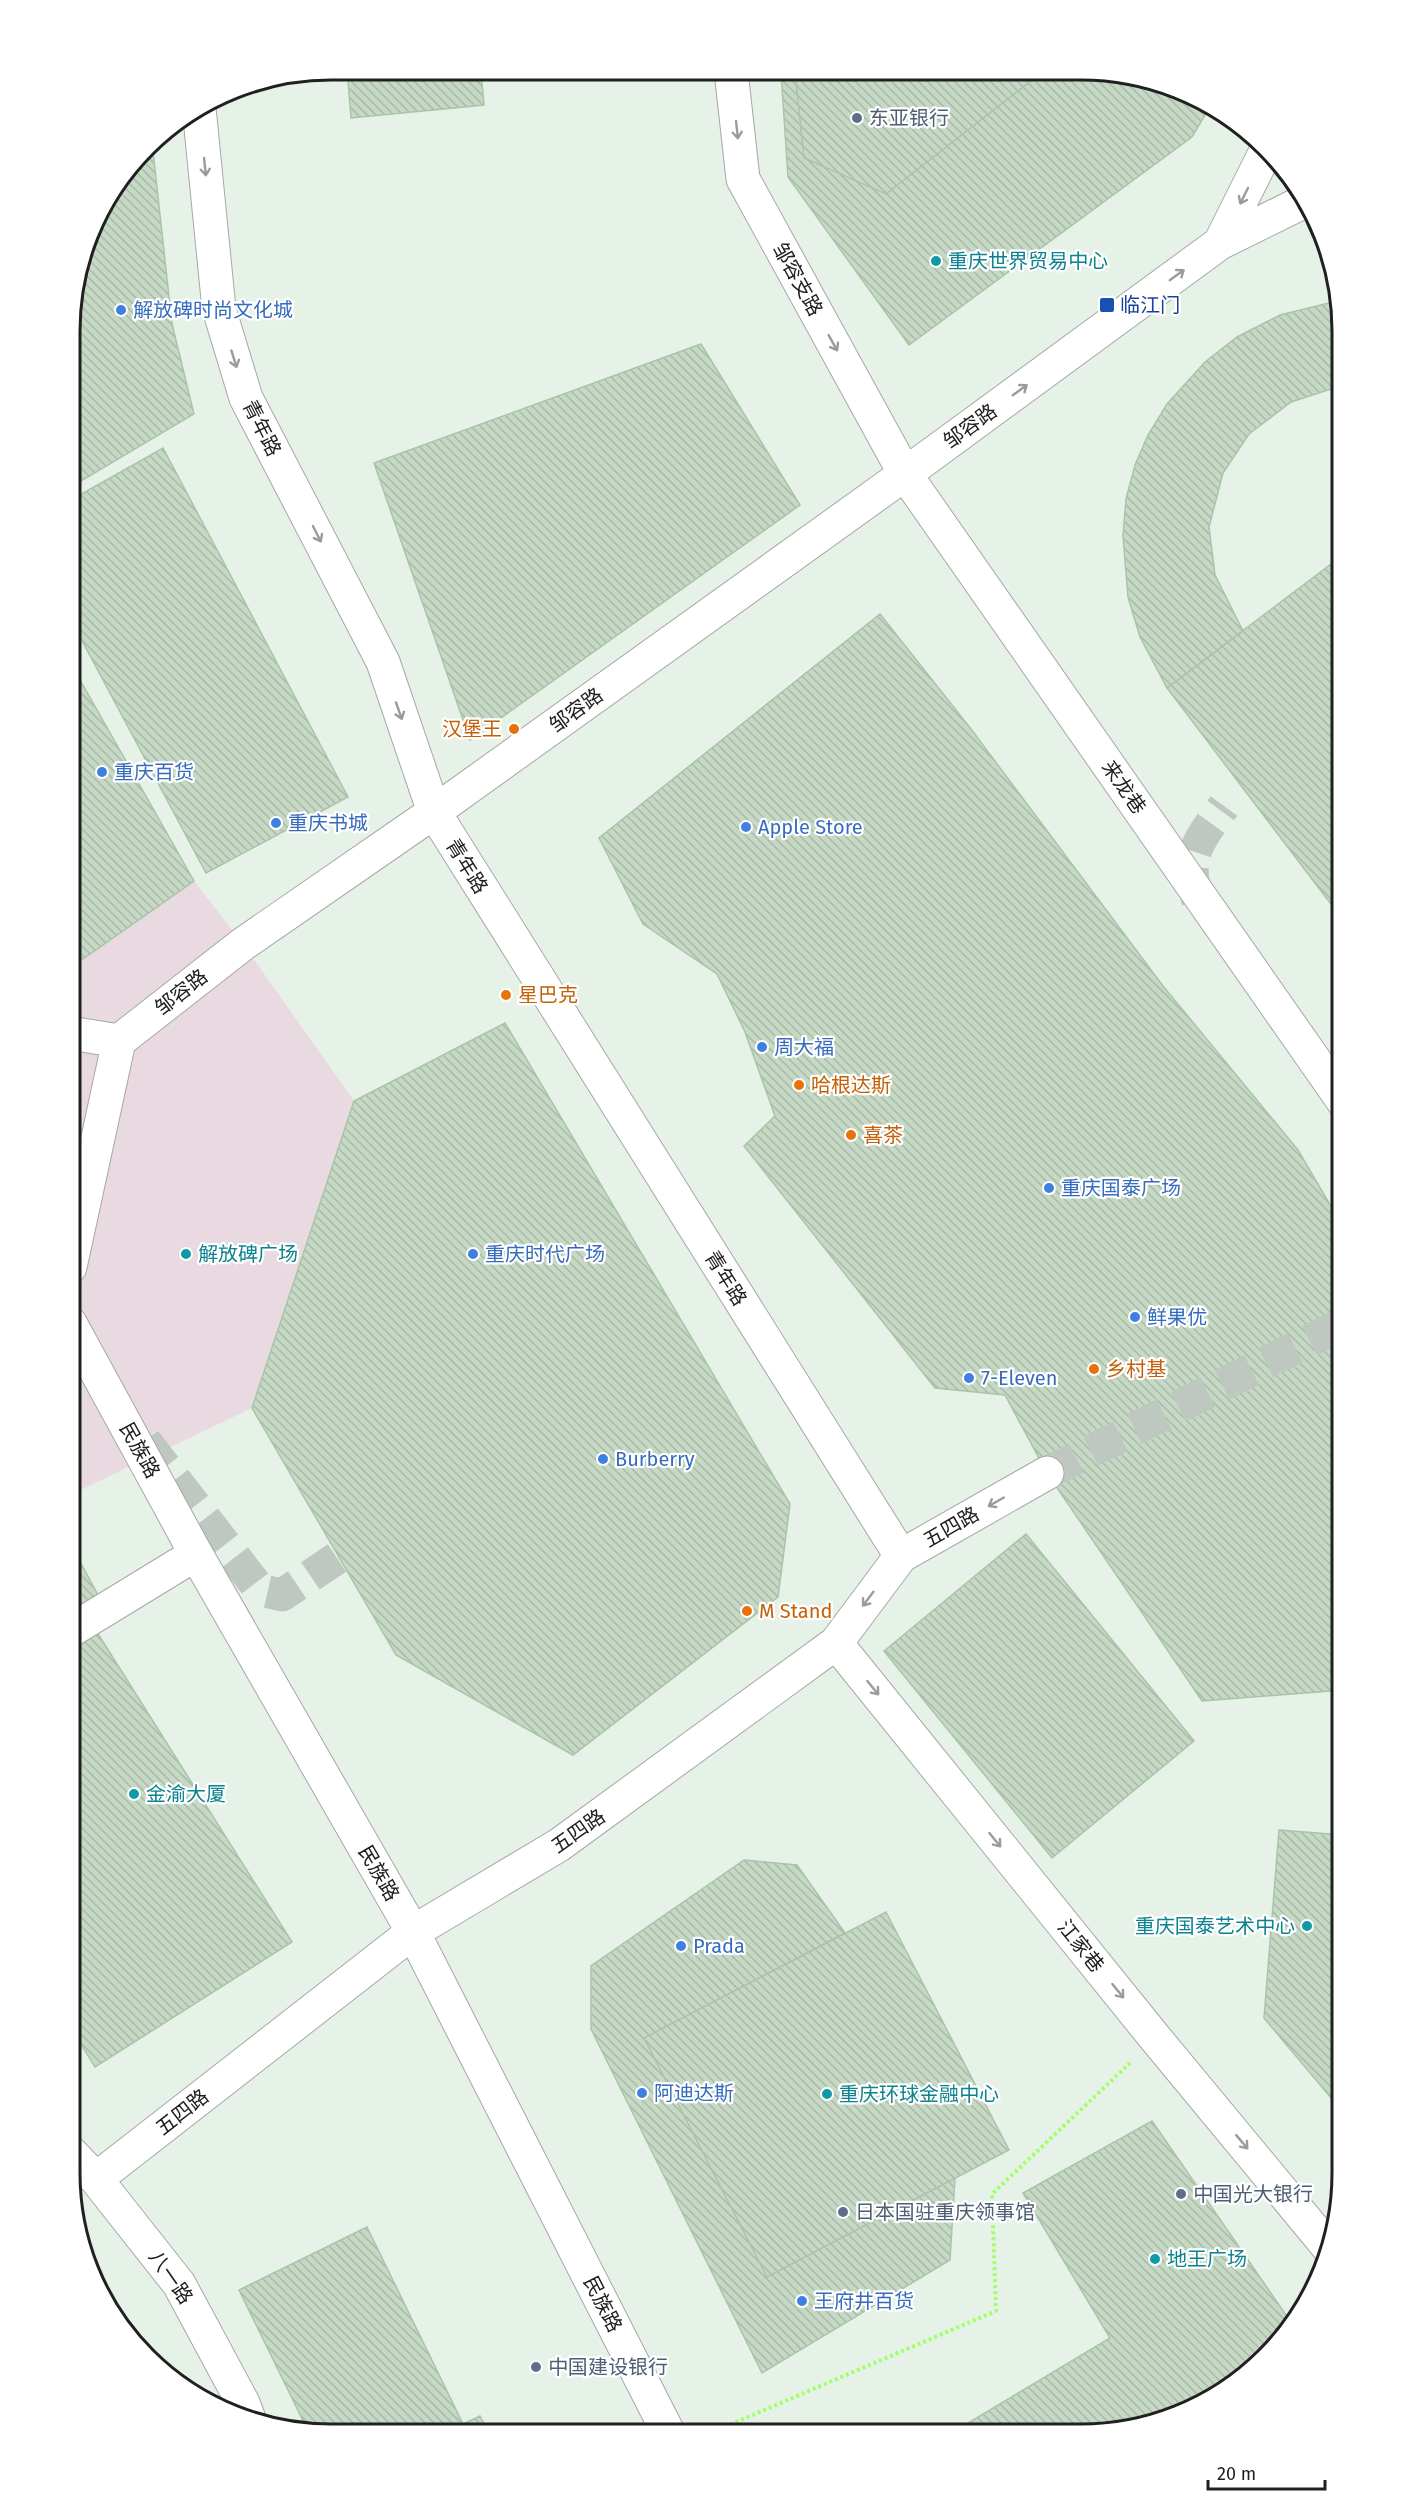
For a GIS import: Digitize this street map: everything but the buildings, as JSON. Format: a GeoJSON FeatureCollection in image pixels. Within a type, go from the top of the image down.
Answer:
{"type":"FeatureCollection","features":[{"type":"Feature","properties":{"kind":"street","name":"邹容支路"},"geometry":{"type":"LineString","coordinates":[[732,80],[743,178],[905,474]]}},
{"type":"Feature","properties":{"kind":"street","name":"青年路"},"geometry":{"type":"LineString","coordinates":[[200,116],[219,309],[246,398],[383,662],[434,812],[901,1556]]}},
{"type":"Feature","properties":{"kind":"street","name":"邹容路"},"geometry":{"type":"LineString","coordinates":[[1220,243],[1263,157]]}},
{"type":"Feature","properties":{"kind":"street","name":"邹容路"},"geometry":{"type":"LineString","coordinates":[[119,1041],[243,944],[434,812],[905,474],[1220,243],[1298,204]]}},
{"type":"Feature","properties":{"kind":"street","name":"来龙巷"},"geometry":{"type":"LineString","coordinates":[[905,474],[1332,1085]]}},
{"type":"Feature","properties":{"kind":"street"},"geometry":{"type":"LineString","coordinates":[[80,1035],[119,1041],[80,1221]]}},
{"type":"Feature","properties":{"kind":"street","name":"民族路"},"geometry":{"type":"LineString","coordinates":[[80,1341],[196,1554],[413,1932],[664,2424]]}},
{"type":"Feature","properties":{"kind":"street","name":"五四路"},"geometry":{"type":"LineString","coordinates":[[96,2180],[413,1932],[559,1845],[836,1643],[901,1556],[1047,1473]]}},
{"type":"Feature","properties":{"kind":"street"},"geometry":{"type":"LineString","coordinates":[[80,1625],[196,1554]]}},
{"type":"Feature","properties":{"kind":"street","name":"江家巷"},"geometry":{"type":"LineString","coordinates":[[836,1643],[1156,2039],[1323,2241]]}},
{"type":"Feature","properties":{"kind":"street","name":"八一路"},"geometry":{"type":"LineString","coordinates":[[80,2163],[179,2284],[246,2409]]}},
{"type":"Feature","properties":{"kind":"path"},"geometry":{"type":"LineString","coordinates":[[731,2424],[996,2311],[992,2194],[1156,2039]]}},
{"type":"Feature","properties":{"kind":"shaded area","name":"解放碑广场"},"geometry":{"type":"Polygon","coordinates":[[[194,881],[243,944],[354,1101],[252,1408],[80,1490],[80,959],[83,959],[194,881]]]}},
{"type":"Feature","properties":{"kind":"tunnel"},"geometry":{"type":"LineString","coordinates":[[1198,900],[1192,872],[1193,860],[1201,839],[1224,806]]}},
{"type":"Feature","properties":{"kind":"tunnel"},"geometry":{"type":"LineString","coordinates":[[1047,1473],[1332,1330]]}},
{"type":"Feature","properties":{"kind":"tunnel"},"geometry":{"type":"LineString","coordinates":[[145,1441],[260,1590],[282,1595],[337,1558]]}},
{"type":"Feature","properties":{"kind":"place","name":"东亚银行"},"geometry":{"type":"Point","coordinates":[857,118]}},
{"type":"Feature","properties":{"kind":"place","name":"重庆世界贸易中心"},"geometry":{"type":"Point","coordinates":[936,261]}},
{"type":"Feature","properties":{"kind":"place","name":"临江门"},"geometry":{"type":"Point","coordinates":[1107,305]}},
{"type":"Feature","properties":{"kind":"place","name":"解放碑时尚文化城"},"geometry":{"type":"Point","coordinates":[121,310]}},
{"type":"Feature","properties":{"kind":"place","name":"汉堡王"},"geometry":{"type":"Point","coordinates":[514,729]}},
{"type":"Feature","properties":{"kind":"place","name":"重庆百货"},"geometry":{"type":"Point","coordinates":[102,772]}},
{"type":"Feature","properties":{"kind":"place","name":"重庆书城"},"geometry":{"type":"Point","coordinates":[276,823]}},
{"type":"Feature","properties":{"kind":"place","name":"Apple Store"},"geometry":{"type":"Point","coordinates":[746,827]}},
{"type":"Feature","properties":{"kind":"place","name":"星巴克"},"geometry":{"type":"Point","coordinates":[506,995]}},
{"type":"Feature","properties":{"kind":"place","name":"周大福"},"geometry":{"type":"Point","coordinates":[762,1047]}},
{"type":"Feature","properties":{"kind":"place","name":"哈根达斯"},"geometry":{"type":"Point","coordinates":[799,1085]}},
{"type":"Feature","properties":{"kind":"place","name":"喜茶"},"geometry":{"type":"Point","coordinates":[851,1135]}},
{"type":"Feature","properties":{"kind":"place","name":"重庆国泰广场"},"geometry":{"type":"Point","coordinates":[1049,1188]}},
{"type":"Feature","properties":{"kind":"place","name":"解放碑广场"},"geometry":{"type":"Point","coordinates":[186,1254]}},
{"type":"Feature","properties":{"kind":"place","name":"重庆时代广场"},"geometry":{"type":"Point","coordinates":[473,1254]}},
{"type":"Feature","properties":{"kind":"place","name":"鲜果优"},"geometry":{"type":"Point","coordinates":[1135,1317]}},
{"type":"Feature","properties":{"kind":"place","name":"乡村基"},"geometry":{"type":"Point","coordinates":[1094,1369]}},
{"type":"Feature","properties":{"kind":"place","name":"7-Eleven"},"geometry":{"type":"Point","coordinates":[969,1378]}},
{"type":"Feature","properties":{"kind":"place","name":"Burberry"},"geometry":{"type":"Point","coordinates":[603,1459]}},
{"type":"Feature","properties":{"kind":"place","name":"M Stand"},"geometry":{"type":"Point","coordinates":[747,1611]}},
{"type":"Feature","properties":{"kind":"place","name":"金渝大厦"},"geometry":{"type":"Point","coordinates":[134,1794]}},
{"type":"Feature","properties":{"kind":"place","name":"重庆国泰艺术中心"},"geometry":{"type":"Point","coordinates":[1307,1926]}},
{"type":"Feature","properties":{"kind":"place","name":"Prada"},"geometry":{"type":"Point","coordinates":[681,1946]}},
{"type":"Feature","properties":{"kind":"place","name":"阿迪达斯"},"geometry":{"type":"Point","coordinates":[642,2093]}},
{"type":"Feature","properties":{"kind":"place","name":"重庆环球金融中心"},"geometry":{"type":"Point","coordinates":[827,2094]}},
{"type":"Feature","properties":{"kind":"place","name":"中国光大银行"},"geometry":{"type":"Point","coordinates":[1181,2194]}},
{"type":"Feature","properties":{"kind":"place","name":"日本国驻重庆领事馆"},"geometry":{"type":"Point","coordinates":[843,2212]}},
{"type":"Feature","properties":{"kind":"place","name":"地王广场"},"geometry":{"type":"Point","coordinates":[1155,2259]}},
{"type":"Feature","properties":{"kind":"place","name":"王府井百货"},"geometry":{"type":"Point","coordinates":[802,2301]}},
{"type":"Feature","properties":{"kind":"place","name":"中国建设银行"},"geometry":{"type":"Point","coordinates":[536,2367]}}]}
